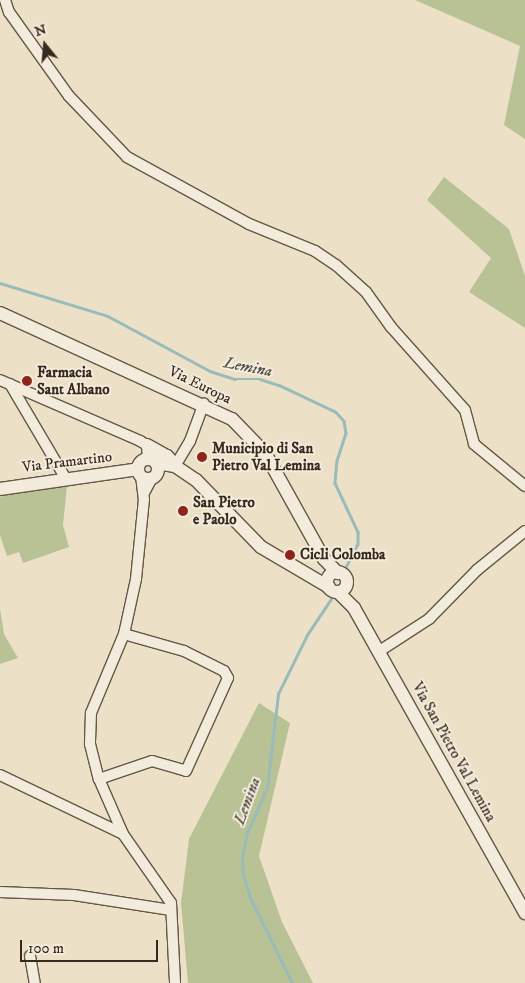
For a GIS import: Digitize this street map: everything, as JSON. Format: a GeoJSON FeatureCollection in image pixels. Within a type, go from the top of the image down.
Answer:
{"type":"FeatureCollection","features":[{"type":"Feature","properties":{"kind":"street"},"geometry":{"type":"LineString","coordinates":[[5,0],[9,12],[69,96],[127,157],[242,221],[292,245],[315,251],[336,265],[366,292],[391,327],[465,410],[474,444],[525,486]]}},
{"type":"Feature","properties":{"kind":"street","name":"Via Europa"},"geometry":{"type":"LineString","coordinates":[[0,313],[204,404],[232,419],[256,442],[324,559],[334,582]]}},
{"type":"Feature","properties":{"kind":"street"},"geometry":{"type":"LineString","coordinates":[[0,380],[144,443],[167,456],[179,469],[196,480],[260,547],[313,578],[334,582]]}},
{"type":"Feature","properties":{"kind":"street"},"geometry":{"type":"LineString","coordinates":[[10,384],[66,479]]}},
{"type":"Feature","properties":{"kind":"street"},"geometry":{"type":"LineString","coordinates":[[179,469],[204,404]]}},
{"type":"Feature","properties":{"kind":"street"},"geometry":{"type":"LineString","coordinates":[[144,443],[148,470],[136,579],[124,634],[91,713],[90,744],[98,779],[123,834],[168,896],[171,910],[175,983]]}},
{"type":"Feature","properties":{"kind":"street","name":"Via Pramartino"},"geometry":{"type":"LineString","coordinates":[[0,489],[66,479],[148,470],[179,469]]}},
{"type":"Feature","properties":{"kind":"street"},"geometry":{"type":"LineString","coordinates":[[378,652],[429,619],[477,570],[525,531]]}},
{"type":"Feature","properties":{"kind":"street","name":"Via San Pietro Val Lemina"},"geometry":{"type":"LineString","coordinates":[[334,582],[354,608],[525,913]]}},
{"type":"Feature","properties":{"kind":"street"},"geometry":{"type":"LineString","coordinates":[[98,779],[152,761],[186,771],[228,678],[224,671],[184,651],[124,634]]}},
{"type":"Feature","properties":{"kind":"street"},"geometry":{"type":"LineString","coordinates":[[0,775],[123,834]]}},
{"type":"Feature","properties":{"kind":"street"},"geometry":{"type":"LineString","coordinates":[[0,892],[74,895],[171,910]]}},
{"type":"Feature","properties":{"kind":"street"},"geometry":{"type":"LineString","coordinates":[[30,956],[34,983]]}},
{"type":"Feature","properties":{"kind":"green space"},"geometry":{"type":"Polygon","coordinates":[[[415,0],[525,0],[525,139],[504,125],[520,46],[415,0]]]}},
{"type":"Feature","properties":{"kind":"green space"},"geometry":{"type":"Polygon","coordinates":[[[444,177],[509,229],[525,276],[525,328],[469,292],[491,258],[427,200],[444,177]]]}},
{"type":"Feature","properties":{"kind":"green space"},"geometry":{"type":"Polygon","coordinates":[[[40,485],[42,490],[67,485],[63,525],[69,547],[23,563],[19,552],[7,556],[0,535],[0,497],[40,485]]]}},
{"type":"Feature","properties":{"kind":"green space"},"geometry":{"type":"Polygon","coordinates":[[[0,609],[4,634],[18,658],[0,664],[0,609]]]}},
{"type":"Feature","properties":{"kind":"green space"},"geometry":{"type":"Polygon","coordinates":[[[259,703],[290,723],[259,856],[282,922],[313,983],[188,983],[181,903],[189,839],[259,703]]]}},
{"type":"Feature","properties":{"kind":"waterway","name":"Lemina"},"geometry":{"type":"LineString","coordinates":[[0,283],[108,316],[210,371],[235,379],[260,379],[279,385],[336,412],[344,421],[346,433],[337,460],[335,483],[358,532],[358,544],[346,568]]}},
{"type":"Feature","properties":{"kind":"waterway","name":"Lemina"},"geometry":{"type":"LineString","coordinates":[[292,983],[251,900],[243,875],[242,857],[247,833],[267,788],[278,694],[307,635],[331,599]]}},
{"type":"Feature","properties":{"kind":"place","name":"Farmacia Sant Albano"},"geometry":{"type":"Point","coordinates":[27,381]}},
{"type":"Feature","properties":{"kind":"place","name":"Municipio di San Pietro Val Lemina"},"geometry":{"type":"Point","coordinates":[202,457]}},
{"type":"Feature","properties":{"kind":"place","name":"San Pietro e Paolo"},"geometry":{"type":"Point","coordinates":[183,511]}},
{"type":"Feature","properties":{"kind":"place","name":"Cicli Colomba"},"geometry":{"type":"Point","coordinates":[290,555]}}]}
